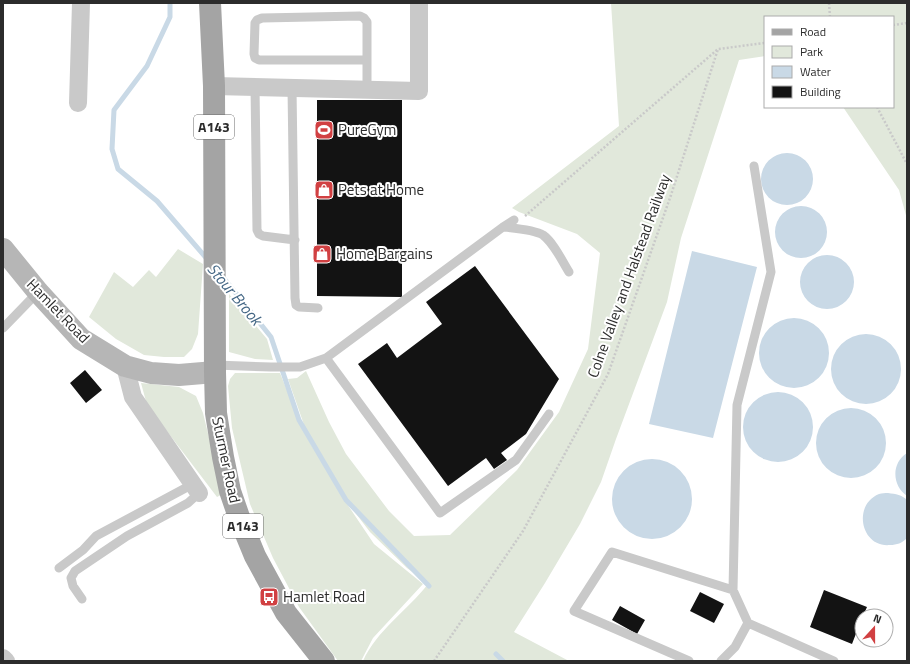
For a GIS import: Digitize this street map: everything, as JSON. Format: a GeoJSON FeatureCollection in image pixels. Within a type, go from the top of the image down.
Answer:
{"type":"FeatureCollection","features":[{"type":"Feature","properties":{"kind":"main road","name":"A143"},"geometry":{"type":"LineString","coordinates":[[210,3],[214,86]]}},
{"type":"Feature","properties":{"kind":"main road","name":"Sturmer Road"},"geometry":{"type":"LineString","coordinates":[[214,86],[215,368],[216,413],[222,457],[230,491],[255,556],[286,613],[324,661]]}},
{"type":"Feature","properties":{"kind":"street"},"geometry":{"type":"LineString","coordinates":[[78,103],[81,3]]}},
{"type":"Feature","properties":{"kind":"street"},"geometry":{"type":"LineString","coordinates":[[214,86],[418,91],[419,3]]}},
{"type":"Feature","properties":{"kind":"street","name":"Hamlet Road"},"geometry":{"type":"LineString","coordinates":[[3,249],[38,292],[81,339],[125,366],[151,373],[179,375],[215,368]]}},
{"type":"Feature","properties":{"kind":"street"},"geometry":{"type":"LineString","coordinates":[[125,366],[132,397],[196,488]]}},
{"type":"Feature","properties":{"kind":"street"},"geometry":{"type":"LineString","coordinates":[[3,658],[6,661]]}},
{"type":"Feature","properties":{"kind":"lane"},"geometry":{"type":"LineString","coordinates":[[366,90],[367,60],[367,22],[364,18],[360,16],[262,18],[257,20],[255,23],[254,54],[255,58],[259,60],[367,60]]}},
{"type":"Feature","properties":{"kind":"lane"},"geometry":{"type":"LineString","coordinates":[[255,87],[257,230],[259,234],[263,236],[295,240]]}},
{"type":"Feature","properties":{"kind":"lane"},"geometry":{"type":"LineString","coordinates":[[292,88],[295,298],[296,305],[299,307],[318,308]]}},
{"type":"Feature","properties":{"kind":"lane"},"geometry":{"type":"LineString","coordinates":[[754,166],[771,272],[737,405],[733,590],[748,623],[834,661]]}},
{"type":"Feature","properties":{"kind":"lane"},"geometry":{"type":"LineString","coordinates":[[215,368],[300,367],[326,358],[514,220]]}},
{"type":"Feature","properties":{"kind":"lane"},"geometry":{"type":"LineString","coordinates":[[503,227],[523,229],[543,235],[551,244],[569,272]]}},
{"type":"Feature","properties":{"kind":"lane"},"geometry":{"type":"LineString","coordinates":[[3,328],[38,292]]}},
{"type":"Feature","properties":{"kind":"lane"},"geometry":{"type":"LineString","coordinates":[[326,358],[440,514],[516,460],[548,414]]}},
{"type":"Feature","properties":{"kind":"lane"},"geometry":{"type":"LineString","coordinates":[[59,568],[84,550],[96,536],[196,488]]}},
{"type":"Feature","properties":{"kind":"lane"},"geometry":{"type":"LineString","coordinates":[[82,599],[73,586],[71,578],[75,572],[127,536],[188,503],[196,488]]}},
{"type":"Feature","properties":{"kind":"lane"},"geometry":{"type":"LineString","coordinates":[[689,661],[574,611],[612,552],[733,590]]}},
{"type":"Feature","properties":{"kind":"lane"},"geometry":{"type":"LineString","coordinates":[[720,661],[734,647],[748,623]]}},
{"type":"Feature","properties":{"kind":"path"},"geometry":{"type":"LineString","coordinates":[[829,3],[830,16]]}},
{"type":"Feature","properties":{"kind":"path"},"geometry":{"type":"LineString","coordinates":[[894,25],[907,23]]}},
{"type":"Feature","properties":{"kind":"path"},"geometry":{"type":"LineString","coordinates":[[514,220],[525,217],[718,50],[764,43]]}},
{"type":"Feature","properties":{"kind":"path","name":"Colne Valley and Halstead Railway"},"geometry":{"type":"LineString","coordinates":[[434,661],[522,531],[608,374],[671,195],[718,50]]}},
{"type":"Feature","properties":{"kind":"path"},"geometry":{"type":"LineString","coordinates":[[878,108],[907,164]]}},
{"type":"Feature","properties":{"kind":"green space"},"geometry":{"type":"Polygon","coordinates":[[[611,3],[907,3],[907,219],[899,190],[844,108],[894,108],[894,16],[764,16],[764,56],[739,60],[681,238],[667,302],[601,482],[580,524],[514,632],[569,661],[363,661],[369,650],[384,630],[428,584],[407,568],[370,532],[337,489],[374,544],[423,584],[373,638],[361,661],[338,661],[299,607],[273,558],[250,504],[232,428],[228,386],[230,379],[235,373],[280,373],[302,428],[314,450],[288,379],[297,378],[306,371],[329,422],[346,454],[389,511],[414,536],[450,535],[517,470],[559,412],[588,349],[600,253],[577,234],[512,208],[619,126],[611,3]]]}},
{"type":"Feature","properties":{"kind":"green space"},"geometry":{"type":"Polygon","coordinates":[[[178,249],[203,264],[198,334],[192,349],[184,357],[144,355],[116,339],[89,317],[114,272],[133,287],[149,270],[156,277],[178,249]]]}},
{"type":"Feature","properties":{"kind":"green space"},"geometry":{"type":"Polygon","coordinates":[[[229,294],[267,339],[273,360],[255,359],[229,352],[229,294]]]}},
{"type":"Feature","properties":{"kind":"green space"},"geometry":{"type":"Polygon","coordinates":[[[141,383],[179,387],[196,396],[203,413],[223,494],[217,497],[147,405],[141,383]]]}},
{"type":"Feature","properties":{"kind":"water"},"geometry":{"type":"Polygon","coordinates":[[[782,153],[792,153],[802,157],[809,164],[813,174],[813,184],[809,194],[802,201],[792,205],[782,205],[772,201],[765,194],[761,184],[761,174],[765,164],[772,157],[782,153]]]}},
{"type":"Feature","properties":{"kind":"water"},"geometry":{"type":"Polygon","coordinates":[[[796,206],[806,206],[816,210],[823,217],[827,227],[827,237],[823,247],[816,254],[806,258],[796,258],[786,254],[779,247],[775,237],[775,227],[779,217],[786,210],[796,206]]]}},
{"type":"Feature","properties":{"kind":"water"},"geometry":{"type":"Polygon","coordinates":[[[692,251],[757,267],[713,438],[649,424],[692,251]]]}},
{"type":"Feature","properties":{"kind":"water"},"geometry":{"type":"Polygon","coordinates":[[[827,255],[837,257],[846,263],[852,272],[854,282],[852,292],[846,301],[837,307],[827,309],[817,307],[808,301],[802,292],[800,282],[802,272],[808,263],[817,257],[827,255]]]}},
{"type":"Feature","properties":{"kind":"water"},"geometry":{"type":"Polygon","coordinates":[[[787,318],[801,318],[814,324],[823,333],[827,339],[829,353],[827,367],[819,378],[808,386],[801,388],[787,388],[780,386],[769,378],[761,367],[759,360],[759,346],[761,339],[769,328],[780,320],[787,318]]]}},
{"type":"Feature","properties":{"kind":"water"},"geometry":{"type":"Polygon","coordinates":[[[866,334],[879,337],[891,344],[898,356],[901,369],[898,382],[891,394],[879,401],[866,404],[853,401],[841,394],[834,382],[831,369],[834,356],[841,344],[853,337],[866,334]]]}},
{"type":"Feature","properties":{"kind":"water"},"geometry":{"type":"Polygon","coordinates":[[[771,392],[785,392],[798,398],[807,407],[813,420],[811,440],[803,452],[785,462],[771,462],[758,456],[749,447],[743,434],[743,420],[749,407],[758,398],[771,392]]]}},
{"type":"Feature","properties":{"kind":"water"},"geometry":{"type":"Polygon","coordinates":[[[851,408],[864,411],[876,418],[883,430],[886,443],[883,456],[876,468],[864,475],[851,478],[838,475],[826,468],[819,456],[816,443],[819,430],[826,418],[838,411],[851,408]]]}},
{"type":"Feature","properties":{"kind":"water"},"geometry":{"type":"Polygon","coordinates":[[[907,453],[907,496],[898,486],[895,474],[898,463],[907,453]]]}},
{"type":"Feature","properties":{"kind":"water"},"geometry":{"type":"Polygon","coordinates":[[[652,459],[667,462],[680,471],[689,484],[692,499],[689,514],[680,527],[667,536],[652,539],[637,536],[624,527],[615,514],[612,499],[615,484],[624,471],[637,462],[652,459]]]}},
{"type":"Feature","properties":{"kind":"water"},"geometry":{"type":"Polygon","coordinates":[[[888,493],[899,495],[907,500],[907,538],[893,545],[880,544],[872,540],[864,525],[863,516],[865,507],[871,499],[879,494],[888,493]]]}},
{"type":"Feature","properties":{"kind":"building"},"geometry":{"type":"Polygon","coordinates":[[[317,100],[402,100],[402,297],[317,296],[317,100]]]}},
{"type":"Feature","properties":{"kind":"building"},"geometry":{"type":"Polygon","coordinates":[[[475,266],[559,379],[526,434],[501,453],[507,460],[494,469],[486,458],[448,486],[358,364],[387,343],[397,358],[442,324],[426,302],[475,266]]]}},
{"type":"Feature","properties":{"kind":"building"},"geometry":{"type":"Polygon","coordinates":[[[85,370],[102,390],[86,403],[70,383],[85,370]]]}},
{"type":"Feature","properties":{"kind":"building"},"geometry":{"type":"Polygon","coordinates":[[[824,590],[867,607],[854,608],[854,639],[852,644],[810,627],[824,590]]]}},
{"type":"Feature","properties":{"kind":"building"},"geometry":{"type":"Polygon","coordinates":[[[700,592],[724,604],[714,623],[690,611],[700,592]]]}},
{"type":"Feature","properties":{"kind":"building"},"geometry":{"type":"Polygon","coordinates":[[[620,606],[645,620],[637,634],[612,620],[620,606]]]}},
{"type":"Feature","properties":{"kind":"waterway","name":"Stour Brook"},"geometry":{"type":"LineString","coordinates":[[170,3],[170,17],[147,66],[114,110],[112,149],[118,169],[157,201],[208,260]]}},
{"type":"Feature","properties":{"kind":"waterway","name":"Stour Brook"},"geometry":{"type":"LineString","coordinates":[[222,276],[271,337],[299,420],[346,500],[429,586]]}},
{"type":"Feature","properties":{"kind":"waterway","name":"Stour Brook"},"geometry":{"type":"LineString","coordinates":[[496,654],[503,661]]}},
{"type":"Feature","properties":{"kind":"place","name":"PureGym"},"geometry":{"type":"Point","coordinates":[324,130]}},
{"type":"Feature","properties":{"kind":"place","name":"Pets at Home"},"geometry":{"type":"Point","coordinates":[324,190]}},
{"type":"Feature","properties":{"kind":"place","name":"Home Bargains"},"geometry":{"type":"Point","coordinates":[322,254]}},
{"type":"Feature","properties":{"kind":"place","name":"Hamlet Road"},"geometry":{"type":"Point","coordinates":[269,597]}}]}
